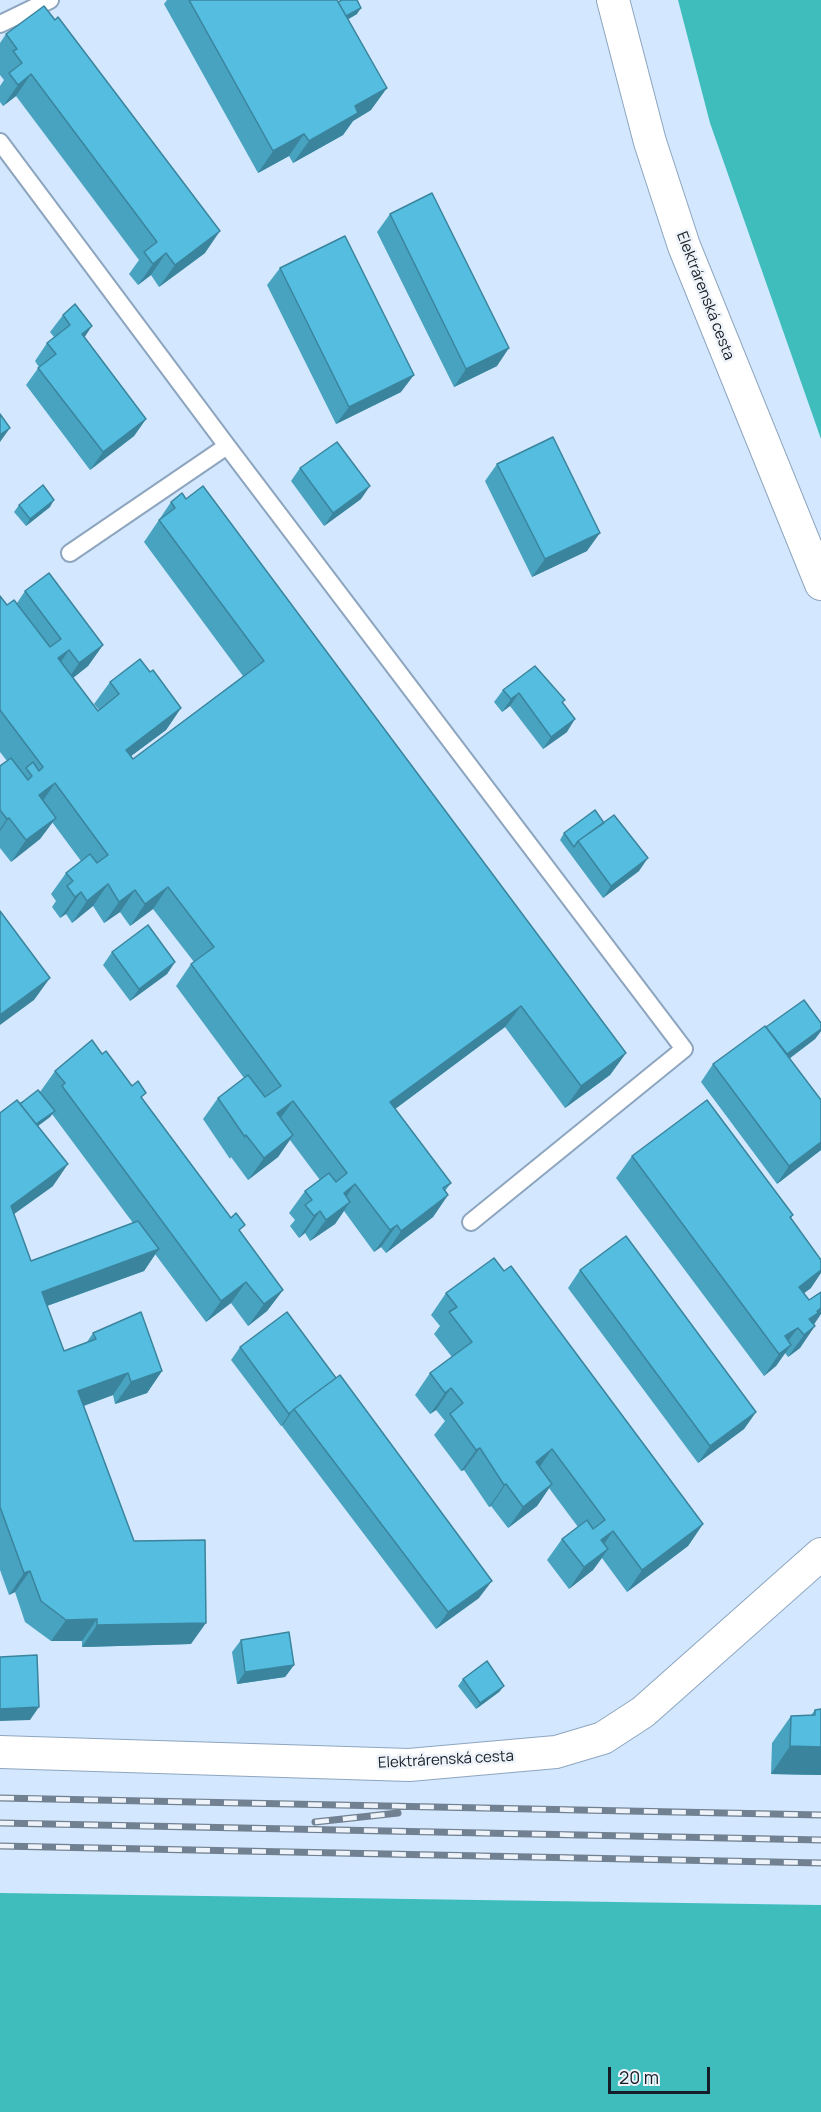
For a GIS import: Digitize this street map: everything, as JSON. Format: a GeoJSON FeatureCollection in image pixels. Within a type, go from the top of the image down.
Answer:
{"type":"FeatureCollection","features":[{"type":"Feature","properties":{"kind":"street","name":"Elektrárenská cesta"},"geometry":{"type":"LineString","coordinates":[[613,0],[650,142],[684,246],[821,584]]}},
{"type":"Feature","properties":{"kind":"street","name":"Elektrárenská cesta"},"geometry":{"type":"LineString","coordinates":[[0,1752],[409,1765],[556,1752],[603,1738],[643,1712],[821,1554]]}},
{"type":"Feature","properties":{"kind":"lane"},"geometry":{"type":"LineString","coordinates":[[0,24],[50,0]]}},
{"type":"Feature","properties":{"kind":"lane"},"geometry":{"type":"LineString","coordinates":[[0,142],[227,446],[684,1049],[471,1222]]}},
{"type":"Feature","properties":{"kind":"lane"},"geometry":{"type":"LineString","coordinates":[[70,553],[227,446]]}},
{"type":"Feature","properties":{"kind":"shaded area"},"geometry":{"type":"Polygon","coordinates":[[[678,0],[821,0],[821,439],[710,123],[678,0]]]}},
{"type":"Feature","properties":{"kind":"shaded area"},"geometry":{"type":"Polygon","coordinates":[[[0,1893],[821,1905],[821,2112],[0,2112],[0,1893]]]}},
{"type":"Feature","properties":{"kind":"building"},"geometry":{"type":"Polygon","coordinates":[[[189,0],[337,0],[387,88],[355,106],[358,113],[309,141],[304,134],[273,151],[189,0]]]}},
{"type":"Feature","properties":{"kind":"building"},"geometry":{"type":"Polygon","coordinates":[[[357,0],[361,8],[346,16],[338,2],[357,0]]]}},
{"type":"Feature","properties":{"kind":"building"},"geometry":{"type":"Polygon","coordinates":[[[44,6],[55,20],[58,17],[220,231],[175,265],[166,253],[153,264],[144,252],[157,242],[31,74],[18,85],[9,73],[22,63],[13,51],[17,49],[6,34],[44,6]]]}},
{"type":"Feature","properties":{"kind":"building"},"geometry":{"type":"Polygon","coordinates":[[[432,193],[509,348],[466,369],[390,214],[432,193]]]}},
{"type":"Feature","properties":{"kind":"building"},"geometry":{"type":"Polygon","coordinates":[[[345,236],[414,375],[349,407],[280,268],[345,236]]]}},
{"type":"Feature","properties":{"kind":"building"},"geometry":{"type":"Polygon","coordinates":[[[75,304],[92,326],[82,334],[146,419],[103,452],[38,368],[56,354],[47,343],[70,325],[63,315],[75,304]]]}},
{"type":"Feature","properties":{"kind":"building"},"geometry":{"type":"Polygon","coordinates":[[[0,414],[10,428],[0,435],[0,414]]]}},
{"type":"Feature","properties":{"kind":"building"},"geometry":{"type":"Polygon","coordinates":[[[553,437],[600,533],[545,559],[497,464],[553,437]]]}},
{"type":"Feature","properties":{"kind":"building"},"geometry":{"type":"Polygon","coordinates":[[[337,442],[370,486],[333,513],[300,468],[337,442]]]}},
{"type":"Feature","properties":{"kind":"building"},"geometry":{"type":"Polygon","coordinates":[[[43,485],[54,500],[30,519],[19,505],[43,485]]]}},
{"type":"Feature","properties":{"kind":"building"},"geometry":{"type":"Polygon","coordinates":[[[203,486],[626,1053],[581,1086],[521,1006],[390,1102],[451,1183],[443,1188],[448,1195],[401,1231],[397,1225],[390,1230],[355,1184],[344,1193],[350,1202],[326,1220],[320,1211],[314,1216],[305,1205],[312,1200],[305,1191],[329,1173],[336,1182],[347,1173],[293,1101],[277,1113],[293,1135],[264,1158],[246,1135],[245,1137],[218,1098],[248,1075],[265,1097],[281,1086],[191,964],[214,947],[168,887],[145,904],[135,890],[119,902],[108,884],[87,901],[81,892],[75,897],[67,886],[73,881],[66,873],[90,854],[97,863],[108,855],[55,783],[39,795],[56,818],[26,840],[0,810],[0,766],[11,758],[28,780],[32,776],[26,768],[33,762],[39,771],[43,767],[0,710],[0,596],[7,605],[14,600],[50,647],[61,639],[25,591],[49,573],[103,645],[79,663],[69,650],[58,658],[98,711],[119,694],[110,682],[140,659],[150,672],[153,670],[181,708],[126,750],[133,759],[264,661],[159,520],[175,508],[171,502],[182,493],[186,499],[203,486]]]}},
{"type":"Feature","properties":{"kind":"building"},"geometry":{"type":"Polygon","coordinates":[[[535,666],[565,700],[562,702],[575,719],[551,737],[519,693],[511,699],[503,690],[535,666]]]}},
{"type":"Feature","properties":{"kind":"building"},"geometry":{"type":"Polygon","coordinates":[[[595,810],[604,823],[578,841],[574,847],[564,833],[595,810]]]}},
{"type":"Feature","properties":{"kind":"building"},"geometry":{"type":"Polygon","coordinates":[[[614,815],[648,858],[611,886],[578,841],[614,815]]]}},
{"type":"Feature","properties":{"kind":"building"},"geometry":{"type":"Polygon","coordinates":[[[0,911],[50,978],[0,1015],[0,911]]]}},
{"type":"Feature","properties":{"kind":"building"},"geometry":{"type":"Polygon","coordinates":[[[148,925],[175,962],[139,989],[112,952],[148,925]]]}},
{"type":"Feature","properties":{"kind":"building"},"geometry":{"type":"Polygon","coordinates":[[[804,1000],[821,1023],[821,1029],[787,1054],[766,1027],[804,1000]]]}},
{"type":"Feature","properties":{"kind":"building"},"geometry":{"type":"Polygon","coordinates":[[[765,1026],[821,1100],[821,1142],[789,1166],[713,1064],[765,1026]]]}},
{"type":"Feature","properties":{"kind":"building"},"geometry":{"type":"Polygon","coordinates":[[[92,1040],[102,1054],[106,1051],[132,1086],[138,1081],[146,1093],[141,1097],[231,1218],[236,1213],[245,1225],[239,1230],[283,1290],[264,1304],[246,1282],[221,1301],[62,1086],[65,1083],[55,1071],[92,1040]]]}},
{"type":"Feature","properties":{"kind":"building"},"geometry":{"type":"Polygon","coordinates":[[[38,1090],[55,1111],[36,1124],[20,1104],[38,1090]]]}},
{"type":"Feature","properties":{"kind":"building"},"geometry":{"type":"Polygon","coordinates":[[[17,1100],[68,1164],[11,1206],[31,1261],[138,1221],[159,1249],[42,1292],[64,1351],[96,1339],[93,1333],[141,1312],[162,1371],[131,1382],[128,1373],[78,1391],[134,1541],[205,1540],[206,1623],[97,1625],[97,1619],[66,1620],[41,1601],[30,1571],[24,1573],[0,1507],[0,1113],[17,1100]]]}},
{"type":"Feature","properties":{"kind":"building"},"geometry":{"type":"Polygon","coordinates":[[[707,1100],[793,1215],[790,1217],[821,1260],[821,1270],[799,1287],[809,1300],[821,1292],[821,1308],[809,1319],[815,1326],[804,1335],[798,1328],[785,1336],[791,1345],[779,1354],[632,1156],[707,1100]]]}},
{"type":"Feature","properties":{"kind":"building"},"geometry":{"type":"Polygon","coordinates":[[[626,1236],[756,1412],[710,1446],[580,1270],[626,1236]]]}},
{"type":"Feature","properties":{"kind":"building"},"geometry":{"type":"Polygon","coordinates":[[[494,1258],[504,1271],[511,1266],[703,1524],[642,1570],[613,1531],[601,1540],[608,1549],[584,1567],[562,1539],[587,1520],[593,1529],[605,1520],[552,1449],[536,1462],[552,1484],[523,1507],[506,1484],[504,1485],[480,1448],[476,1450],[450,1414],[463,1403],[451,1388],[445,1393],[430,1373],[472,1342],[449,1312],[457,1307],[446,1293],[494,1258]]]}},
{"type":"Feature","properties":{"kind":"building"},"geometry":{"type":"Polygon","coordinates":[[[287,1312],[336,1378],[289,1414],[240,1347],[287,1312]]]}},
{"type":"Feature","properties":{"kind":"building"},"geometry":{"type":"Polygon","coordinates":[[[340,1375],[492,1581],[448,1612],[294,1409],[340,1375]]]}},
{"type":"Feature","properties":{"kind":"building"},"geometry":{"type":"Polygon","coordinates":[[[289,1632],[294,1665],[245,1672],[241,1640],[289,1632]]]}},
{"type":"Feature","properties":{"kind":"building"},"geometry":{"type":"Polygon","coordinates":[[[37,1655],[39,1707],[0,1709],[0,1657],[37,1655]]]}},
{"type":"Feature","properties":{"kind":"building"},"geometry":{"type":"Polygon","coordinates":[[[487,1661],[504,1686],[480,1703],[463,1679],[487,1661]]]}},
{"type":"Feature","properties":{"kind":"building"},"geometry":{"type":"Polygon","coordinates":[[[821,1709],[821,1747],[790,1746],[791,1716],[815,1715],[815,1710],[821,1709]]]}},
{"type":"Feature","properties":{"kind":"railway"},"geometry":{"type":"LineString","coordinates":[[0,1798],[821,1815]]}},
{"type":"Feature","properties":{"kind":"railway"},"geometry":{"type":"LineString","coordinates":[[315,1822],[398,1813]]}},
{"type":"Feature","properties":{"kind":"railway"},"geometry":{"type":"LineString","coordinates":[[0,1823],[821,1840]]}},
{"type":"Feature","properties":{"kind":"railway"},"geometry":{"type":"LineString","coordinates":[[0,1846],[821,1863]]}}]}
